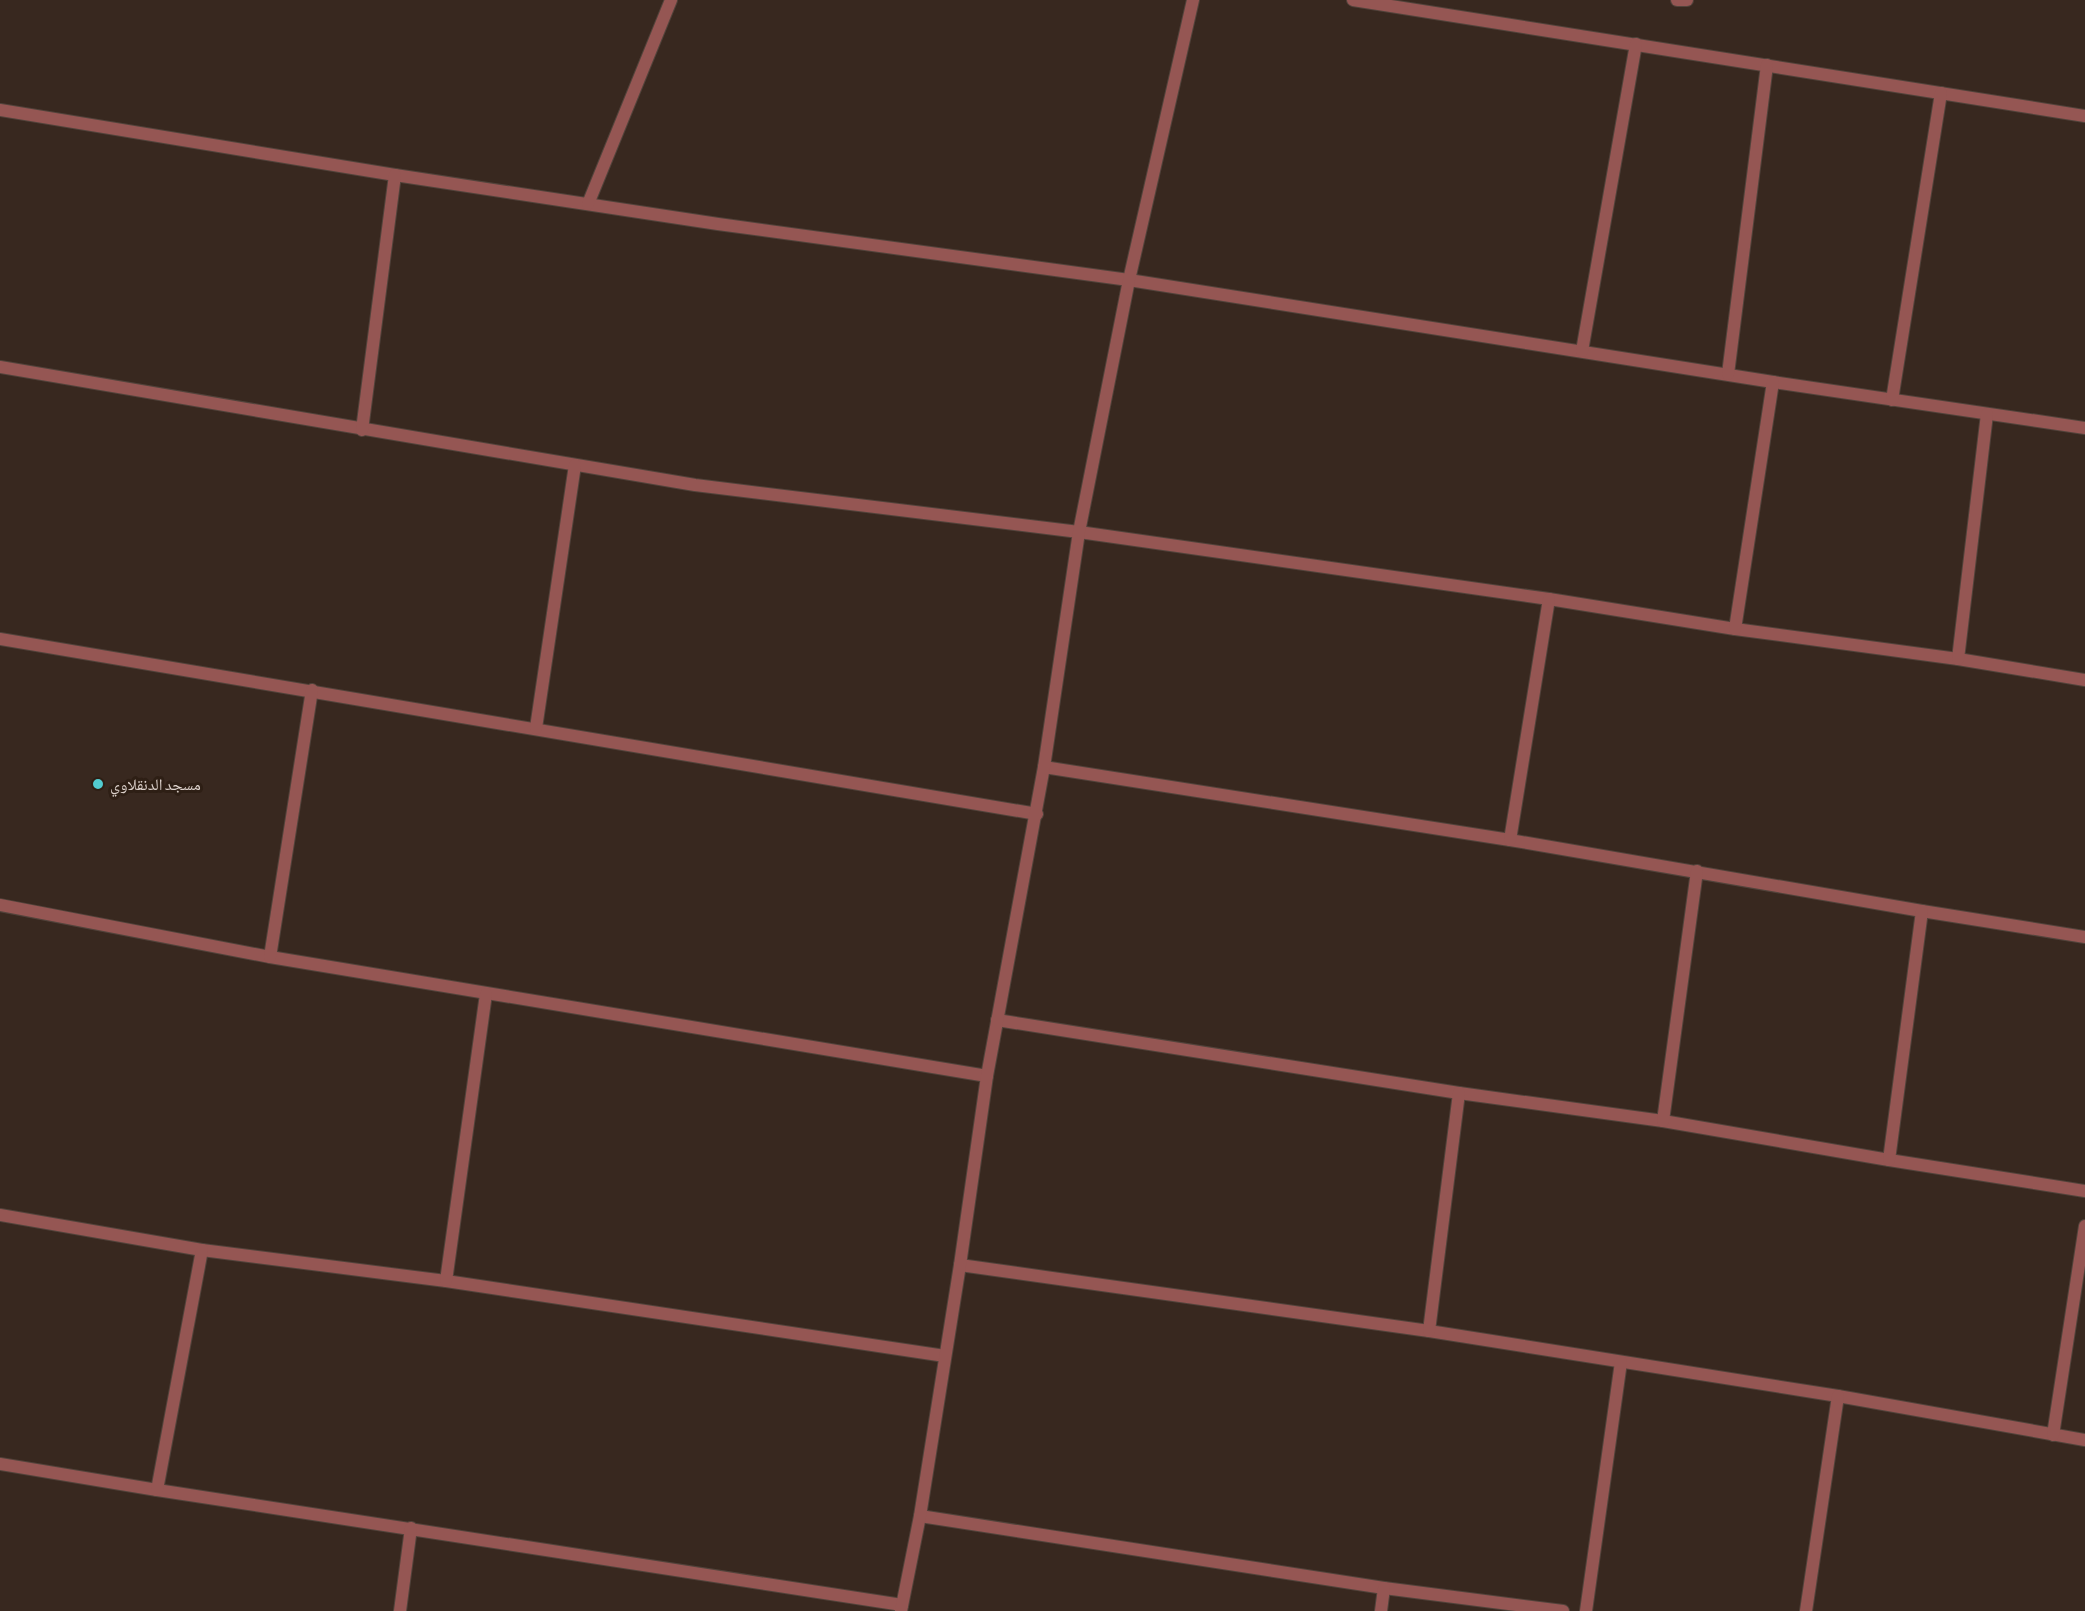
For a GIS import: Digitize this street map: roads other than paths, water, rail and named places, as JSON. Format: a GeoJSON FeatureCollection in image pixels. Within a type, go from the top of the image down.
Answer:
{"type":"FeatureCollection","features":[{"type":"Feature","properties":{"kind":"street"},"geometry":{"type":"LineString","coordinates":[[588,204],[670,0]]}},
{"type":"Feature","properties":{"kind":"street"},"geometry":{"type":"LineString","coordinates":[[0,1464],[901,1608],[920,1516],[987,1076],[1037,814],[1079,532],[1129,280],[1193,0]]}},
{"type":"Feature","properties":{"kind":"street"},"geometry":{"type":"LineString","coordinates":[[1353,0],[2085,116]]}},
{"type":"Feature","properties":{"kind":"street"},"geometry":{"type":"LineString","coordinates":[[1677,0],[1687,0]]}},
{"type":"Feature","properties":{"kind":"street"},"geometry":{"type":"LineString","coordinates":[[1582,351],[1636,44]]}},
{"type":"Feature","properties":{"kind":"street"},"geometry":{"type":"LineString","coordinates":[[1728,374],[1767,65]]}},
{"type":"Feature","properties":{"kind":"street"},"geometry":{"type":"LineString","coordinates":[[1892,400],[1941,93]]}},
{"type":"Feature","properties":{"kind":"street"},"geometry":{"type":"LineString","coordinates":[[0,110],[395,175],[718,224],[1129,280],[1773,382],[2085,428]]}},
{"type":"Feature","properties":{"kind":"street"},"geometry":{"type":"LineString","coordinates":[[362,430],[395,175]]}},
{"type":"Feature","properties":{"kind":"street"},"geometry":{"type":"LineString","coordinates":[[0,367],[695,485],[1079,532],[1549,599],[1735,629],[1958,659],[2085,680]]}},
{"type":"Feature","properties":{"kind":"street"},"geometry":{"type":"LineString","coordinates":[[1735,629],[1773,382]]}},
{"type":"Feature","properties":{"kind":"street"},"geometry":{"type":"LineString","coordinates":[[1958,659],[1987,414]]}},
{"type":"Feature","properties":{"kind":"street"},"geometry":{"type":"LineString","coordinates":[[536,728],[575,465]]}},
{"type":"Feature","properties":{"kind":"street"},"geometry":{"type":"LineString","coordinates":[[1510,840],[1549,599]]}},
{"type":"Feature","properties":{"kind":"street"},"geometry":{"type":"LineString","coordinates":[[0,639],[1037,814]]}},
{"type":"Feature","properties":{"kind":"street"},"geometry":{"type":"LineString","coordinates":[[270,957],[312,690]]}},
{"type":"Feature","properties":{"kind":"street"},"geometry":{"type":"LineString","coordinates":[[1044,767],[1510,840],[2085,937]]}},
{"type":"Feature","properties":{"kind":"street"},"geometry":{"type":"LineString","coordinates":[[1664,1121],[1697,872]]}},
{"type":"Feature","properties":{"kind":"street"},"geometry":{"type":"LineString","coordinates":[[0,905],[270,957],[987,1076]]}},
{"type":"Feature","properties":{"kind":"street"},"geometry":{"type":"LineString","coordinates":[[1889,1160],[1922,911]]}},
{"type":"Feature","properties":{"kind":"street"},"geometry":{"type":"LineString","coordinates":[[446,1281],[486,994]]}},
{"type":"Feature","properties":{"kind":"street"},"geometry":{"type":"LineString","coordinates":[[997,1020],[1459,1093],[1664,1121],[2085,1191]]}},
{"type":"Feature","properties":{"kind":"street"},"geometry":{"type":"LineString","coordinates":[[1430,1331],[1459,1093]]}},
{"type":"Feature","properties":{"kind":"street"},"geometry":{"type":"LineString","coordinates":[[0,1215],[202,1250],[446,1281],[945,1356]]}},
{"type":"Feature","properties":{"kind":"street"},"geometry":{"type":"LineString","coordinates":[[2053,1435],[2085,1226]]}},
{"type":"Feature","properties":{"kind":"street"},"geometry":{"type":"LineString","coordinates":[[157,1490],[202,1250]]}},
{"type":"Feature","properties":{"kind":"street"},"geometry":{"type":"LineString","coordinates":[[960,1265],[1430,1331],[1838,1396],[2085,1440]]}},
{"type":"Feature","properties":{"kind":"street"},"geometry":{"type":"LineString","coordinates":[[1586,1611],[1621,1362]]}},
{"type":"Feature","properties":{"kind":"street"},"geometry":{"type":"LineString","coordinates":[[1806,1611],[1838,1396]]}},
{"type":"Feature","properties":{"kind":"street"},"geometry":{"type":"LineString","coordinates":[[920,1516],[1384,1588],[1563,1611]]}},
{"type":"Feature","properties":{"kind":"street"},"geometry":{"type":"LineString","coordinates":[[400,1611],[411,1528]]}},
{"type":"Feature","properties":{"kind":"street"},"geometry":{"type":"LineString","coordinates":[[1381,1611],[1384,1588]]}},
{"type":"Feature","properties":{"kind":"place","name":"مسجد الدنقلاوي"},"geometry":{"type":"Point","coordinates":[98,784]}}]}
